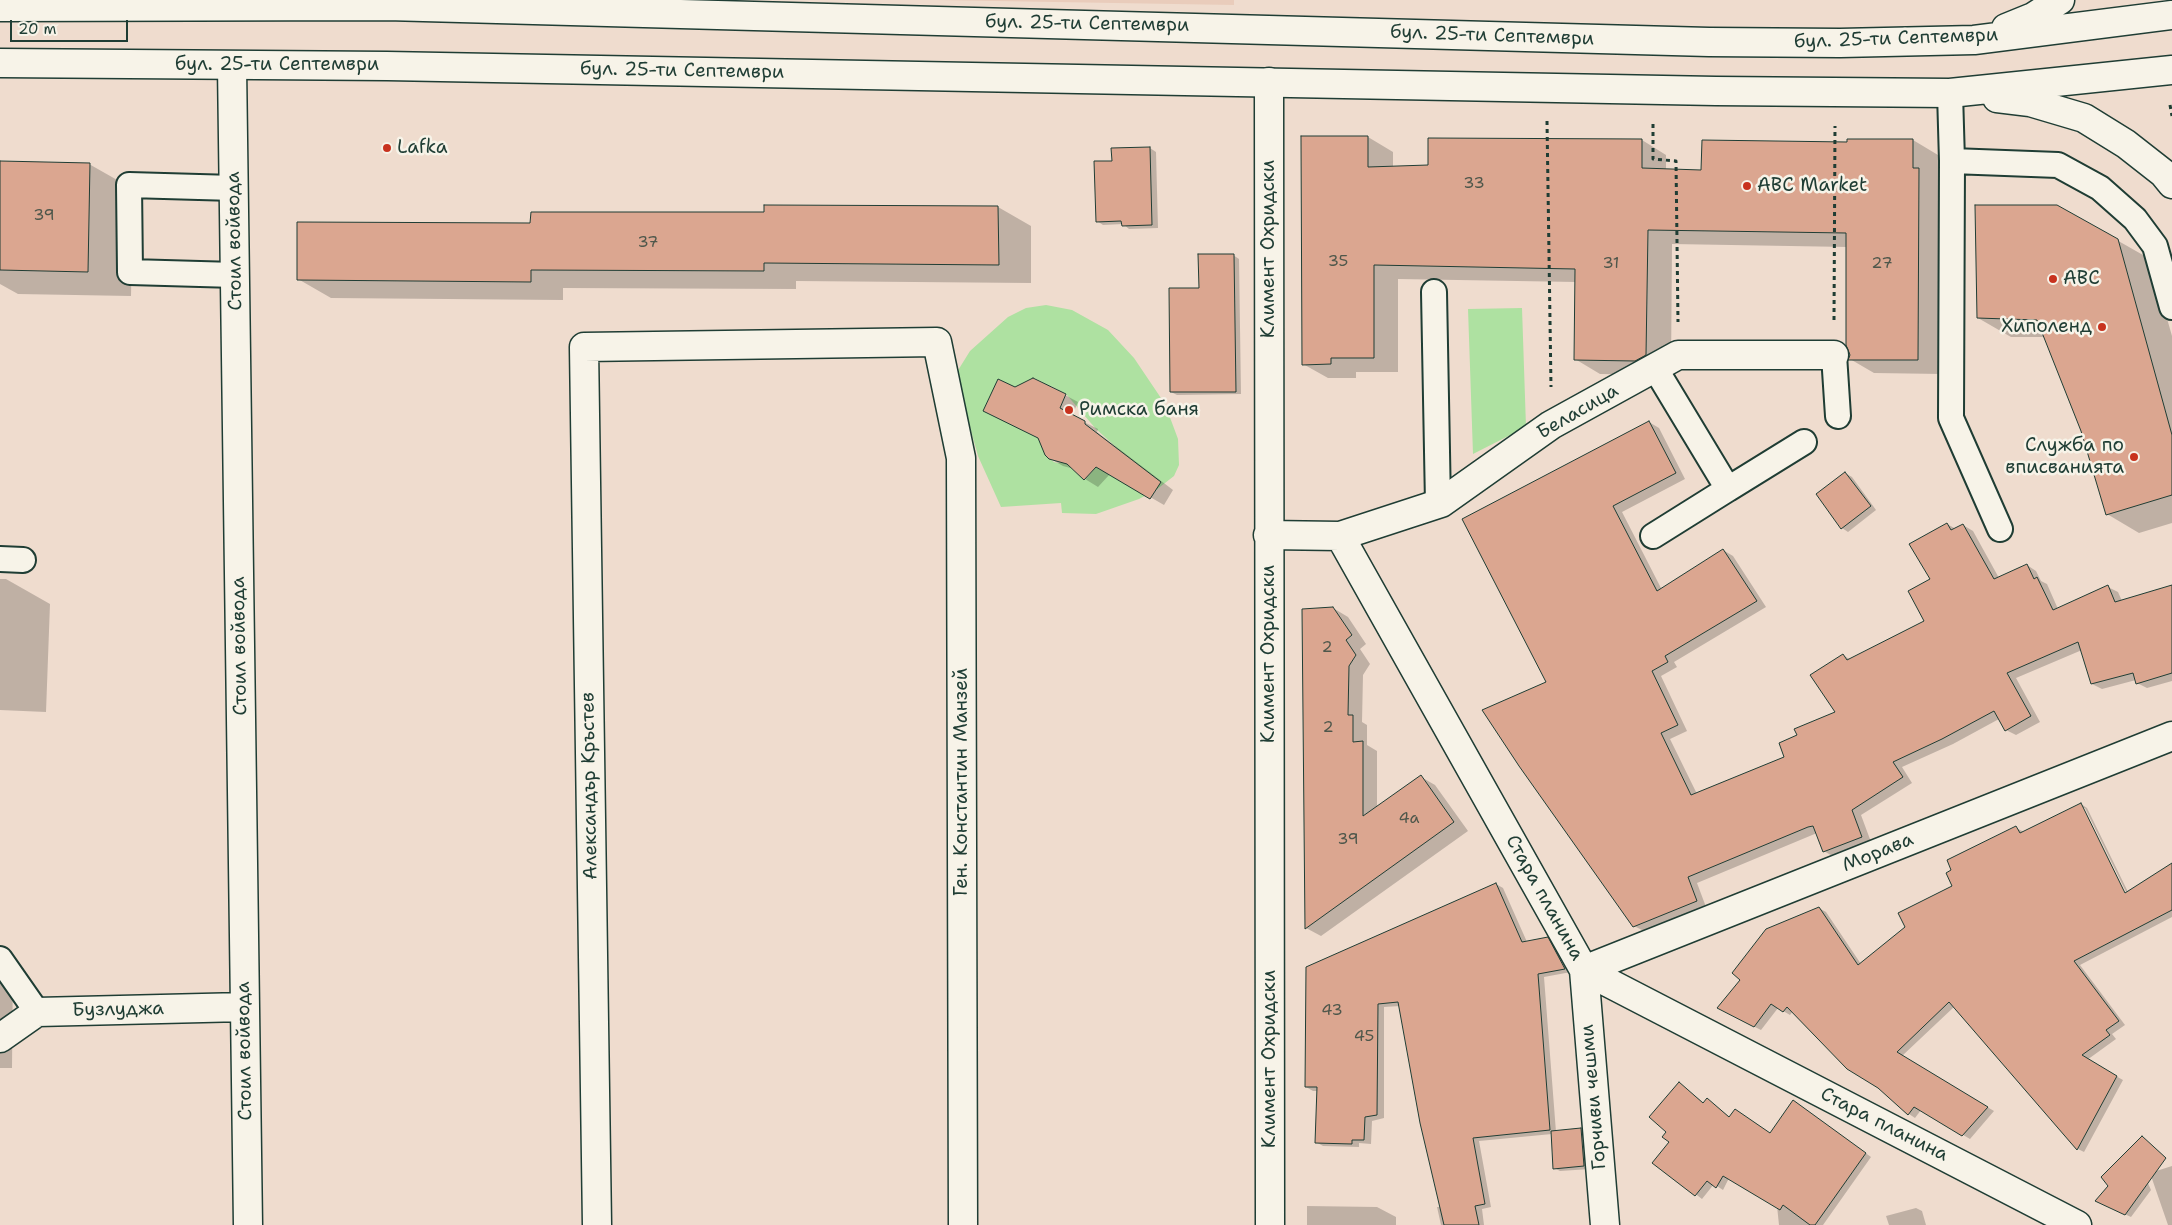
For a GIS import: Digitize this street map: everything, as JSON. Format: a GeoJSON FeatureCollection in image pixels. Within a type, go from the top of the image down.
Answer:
{"type":"FeatureCollection","features":[{"type":"Feature","properties":{"kind":"street"},"geometry":{"type":"LineString","coordinates":[[1974,40],[2033,17],[2060,0]]}},
{"type":"Feature","properties":{"kind":"street","name":"бул. 25-ти Септември"},"geometry":{"type":"LineString","coordinates":[[0,7],[387,6],[1840,44],[1974,40],[2172,15]]}},
{"type":"Feature","properties":{"kind":"street","name":"бул. 25-ти Септември"},"geometry":{"type":"LineString","coordinates":[[0,63],[397,66],[1653,90],[1950,93],[2172,70]]}},
{"type":"Feature","properties":{"kind":"street","name":"Стоил войвода"},"geometry":{"type":"LineString","coordinates":[[232,66],[248,1225]]}},
{"type":"Feature","properties":{"kind":"street","name":"Климент Охридски"},"geometry":{"type":"LineString","coordinates":[[1269,82],[1270,1225]]}},
{"type":"Feature","properties":{"kind":"street"},"geometry":{"type":"LineString","coordinates":[[1950,93],[2030,102],[2084,118],[2126,144],[2163,173],[2172,184]]}},
{"type":"Feature","properties":{"kind":"street","name":"Александър Кръстев"},"geometry":{"type":"LineString","coordinates":[[596,1225],[584,347],[937,342]]}},
{"type":"Feature","properties":{"kind":"street","name":"Ген. Константин Манзей"},"geometry":{"type":"LineString","coordinates":[[937,342],[961,458],[963,1225]]}},
{"type":"Feature","properties":{"kind":"street","name":"Беласица"},"geometry":{"type":"LineString","coordinates":[[1340,536],[1438,504],[1551,425],[1667,361],[1834,356]]}},
{"type":"Feature","properties":{"kind":"street"},"geometry":{"type":"LineString","coordinates":[[1268,535],[1340,536]]}},
{"type":"Feature","properties":{"kind":"street","name":"Стара планина"},"geometry":{"type":"LineString","coordinates":[[1340,536],[1584,970],[2077,1225]]}},
{"type":"Feature","properties":{"kind":"street","name":"Морава"},"geometry":{"type":"LineString","coordinates":[[1584,970],[2172,736]]}},
{"type":"Feature","properties":{"kind":"street","name":"Горчиви чешми"},"geometry":{"type":"LineString","coordinates":[[1584,970],[1605,1225]]}},
{"type":"Feature","properties":{"kind":"street","name":"Бузлуджа"},"geometry":{"type":"LineString","coordinates":[[37,1012],[244,1007]]}},
{"type":"Feature","properties":{"kind":"street"},"geometry":{"type":"LineString","coordinates":[[0,1038],[37,1012]]}},
{"type":"Feature","properties":{"kind":"lane"},"geometry":{"type":"LineString","coordinates":[[1950,93],[1952,161],[1951,418],[2000,529]]}},
{"type":"Feature","properties":{"kind":"lane"},"geometry":{"type":"LineString","coordinates":[[1952,161],[2058,165],[2100,188],[2135,219],[2155,246],[2172,307]]}},
{"type":"Feature","properties":{"kind":"lane"},"geometry":{"type":"LineString","coordinates":[[234,188],[129,185],[130,272],[235,275]]}},
{"type":"Feature","properties":{"kind":"lane"},"geometry":{"type":"LineString","coordinates":[[1434,292],[1438,504]]}},
{"type":"Feature","properties":{"kind":"lane"},"geometry":{"type":"LineString","coordinates":[[1834,356],[1838,416]]}},
{"type":"Feature","properties":{"kind":"lane"},"geometry":{"type":"LineString","coordinates":[[1667,361],[1728,489]]}},
{"type":"Feature","properties":{"kind":"lane"},"geometry":{"type":"LineString","coordinates":[[1654,536],[1804,442]]}},
{"type":"Feature","properties":{"kind":"lane"},"geometry":{"type":"LineString","coordinates":[[0,959],[37,1012]]}},
{"type":"Feature","properties":{"kind":"path"},"geometry":{"type":"LineString","coordinates":[[1546,88],[1551,425]]}},
{"type":"Feature","properties":{"kind":"path"},"geometry":{"type":"LineString","coordinates":[[1653,90],[1653,159],[1676,161],[1667,361]]}},
{"type":"Feature","properties":{"kind":"path"},"geometry":{"type":"LineString","coordinates":[[1834,356],[1835,92]]}},
{"type":"Feature","properties":{"kind":"shaded area"},"geometry":{"type":"Polygon","coordinates":[[[936,0],[1234,0],[1234,5],[936,0]]]}},
{"type":"Feature","properties":{"kind":"green space"},"geometry":{"type":"Polygon","coordinates":[[[1046,305],[1072,310],[1108,330],[1134,358],[1165,404],[1178,439],[1179,465],[1174,476],[1156,490],[1139,499],[1096,514],[1062,513],[1061,503],[1001,507],[978,456],[963,402],[952,380],[970,351],[1008,317],[1026,308],[1046,305]],[[1034,378],[1025,382],[1020,390],[989,398],[984,411],[1043,440],[1045,455],[1054,462],[1058,463],[1083,453],[1071,468],[1085,480],[1096,467],[1100,469],[1116,447],[1096,429],[1066,394],[1051,386],[1047,390],[1042,382],[1034,378]]]}},
{"type":"Feature","properties":{"kind":"green space"},"geometry":{"type":"Polygon","coordinates":[[[1522,308],[1526,427],[1473,454],[1468,309],[1522,308]]]}},
{"type":"Feature","properties":{"kind":"building"},"geometry":{"type":"Polygon","coordinates":[[[1301,136],[1368,136],[1368,167],[1428,165],[1428,138],[1642,139],[1642,168],[1701,170],[1702,140],[1847,142],[1847,139],[1913,139],[1913,168],[1919,168],[1918,360],[1848,360],[1850,355],[1846,345],[1846,233],[1648,230],[1646,355],[1635,361],[1574,360],[1575,269],[1374,265],[1374,358],[1331,358],[1331,364],[1302,365],[1301,136]]]}},
{"type":"Feature","properties":{"kind":"building"},"geometry":{"type":"Polygon","coordinates":[[[1150,147],[1152,225],[1122,226],[1121,221],[1096,222],[1094,161],[1112,161],[1111,148],[1150,147]]]}},
{"type":"Feature","properties":{"kind":"building"},"geometry":{"type":"Polygon","coordinates":[[[0,161],[90,163],[88,272],[0,270],[0,161]]]}},
{"type":"Feature","properties":{"kind":"building"},"geometry":{"type":"Polygon","coordinates":[[[764,205],[998,206],[999,265],[764,263],[764,271],[531,270],[531,282],[297,280],[297,222],[530,223],[531,212],[764,212],[764,205]]]}},
{"type":"Feature","properties":{"kind":"building","name":"ABC"},"geometry":{"type":"Polygon","coordinates":[[[1975,205],[2057,205],[2118,239],[2172,435],[2172,495],[2106,515],[2081,431],[2037,320],[1977,318],[1975,205]]]}},
{"type":"Feature","properties":{"kind":"building"},"geometry":{"type":"Polygon","coordinates":[[[1198,254],[1234,254],[1236,392],[1170,392],[1169,288],[1199,288],[1198,254]]]}},
{"type":"Feature","properties":{"kind":"building"},"geometry":{"type":"Polygon","coordinates":[[[1033,378],[1066,394],[1060,408],[1085,421],[1085,424],[1161,482],[1150,499],[1096,467],[1084,480],[1067,464],[1049,459],[1045,455],[1038,438],[983,411],[998,379],[1015,387],[1033,378]]]}},
{"type":"Feature","properties":{"kind":"building"},"geometry":{"type":"Polygon","coordinates":[[[1649,421],[1676,473],[1613,506],[1657,591],[1723,549],[1757,601],[1665,656],[1668,662],[1652,671],[1678,725],[1661,733],[1691,795],[1784,757],[1779,743],[1797,735],[1794,729],[1835,712],[1810,675],[1843,654],[1847,660],[1924,621],[1908,591],[1930,579],[1909,544],[1947,523],[1951,530],[1963,524],[1994,579],[2027,564],[2034,579],[2037,577],[2053,610],[2108,585],[2115,602],[2172,585],[2172,673],[2136,684],[2133,673],[2091,684],[2078,642],[2007,673],[2031,716],[2005,731],[1994,711],[1942,739],[1893,762],[1903,777],[1852,810],[1862,837],[1823,852],[1813,826],[1808,827],[1688,877],[1697,901],[1633,927],[1519,766],[1482,710],[1546,682],[1462,519],[1649,421]]]}},
{"type":"Feature","properties":{"kind":"building"},"geometry":{"type":"Polygon","coordinates":[[[1845,472],[1871,506],[1841,529],[1816,494],[1845,472]]]}},
{"type":"Feature","properties":{"kind":"building"},"geometry":{"type":"Polygon","coordinates":[[[1333,607],[1352,635],[1346,640],[1356,655],[1349,666],[1348,715],[1353,715],[1353,742],[1363,741],[1363,816],[1421,775],[1454,822],[1305,929],[1302,609],[1333,607]]]}},
{"type":"Feature","properties":{"kind":"building"},"geometry":{"type":"Polygon","coordinates":[[[2081,803],[2125,893],[2172,863],[2172,910],[2074,961],[2119,1021],[2106,1030],[2110,1035],[2082,1055],[2117,1076],[2077,1150],[1949,1002],[1897,1052],[1988,1107],[1962,1136],[1914,1107],[1908,1115],[1878,1088],[1847,1069],[1787,1007],[1783,1012],[1771,1004],[1754,1027],[1717,1008],[1740,980],[1732,973],[1766,929],[1819,907],[1858,965],[1905,927],[1898,913],[1952,886],[1946,873],[1951,870],[1947,860],[2016,826],[2020,833],[2081,803]]]}},
{"type":"Feature","properties":{"kind":"building"},"geometry":{"type":"Polygon","coordinates":[[[1496,883],[1522,942],[1548,937],[1565,969],[1538,974],[1550,1130],[1473,1138],[1485,1204],[1475,1206],[1479,1225],[1444,1225],[1420,1123],[1398,1002],[1378,1004],[1377,1115],[1365,1117],[1364,1140],[1352,1140],[1352,1144],[1315,1143],[1317,1087],[1305,1087],[1306,967],[1496,883]]]}},
{"type":"Feature","properties":{"kind":"building"},"geometry":{"type":"Polygon","coordinates":[[[1679,1082],[1703,1103],[1707,1098],[1729,1117],[1735,1109],[1770,1133],[1793,1100],[1866,1153],[1815,1225],[1810,1225],[1783,1205],[1780,1210],[1723,1176],[1716,1188],[1707,1181],[1695,1196],[1652,1163],[1669,1142],[1662,1137],[1666,1132],[1649,1117],[1679,1082]]]}},
{"type":"Feature","properties":{"kind":"building"},"geometry":{"type":"Polygon","coordinates":[[[1581,1128],[1584,1166],[1553,1169],[1551,1131],[1581,1128]]]}},
{"type":"Feature","properties":{"kind":"building"},"geometry":{"type":"Polygon","coordinates":[[[2142,1136],[2166,1158],[2125,1215],[2095,1201],[2108,1186],[2101,1177],[2142,1136]]]}},
{"type":"Feature","properties":{"kind":"place","name":"Lafka"},"geometry":{"type":"Point","coordinates":[387,148]}},
{"type":"Feature","properties":{"kind":"place","name":"ABC Market"},"geometry":{"type":"Point","coordinates":[1747,186]}},
{"type":"Feature","properties":{"kind":"place","name":"ABC"},"geometry":{"type":"Point","coordinates":[2053,279]}},
{"type":"Feature","properties":{"kind":"place","name":"Хиполенд"},"geometry":{"type":"Point","coordinates":[2102,327]}},
{"type":"Feature","properties":{"kind":"place","name":"Римска баня"},"geometry":{"type":"Point","coordinates":[1069,410]}},
{"type":"Feature","properties":{"kind":"place","name":"Служба по вписванията"},"geometry":{"type":"Point","coordinates":[2134,457]}}]}
